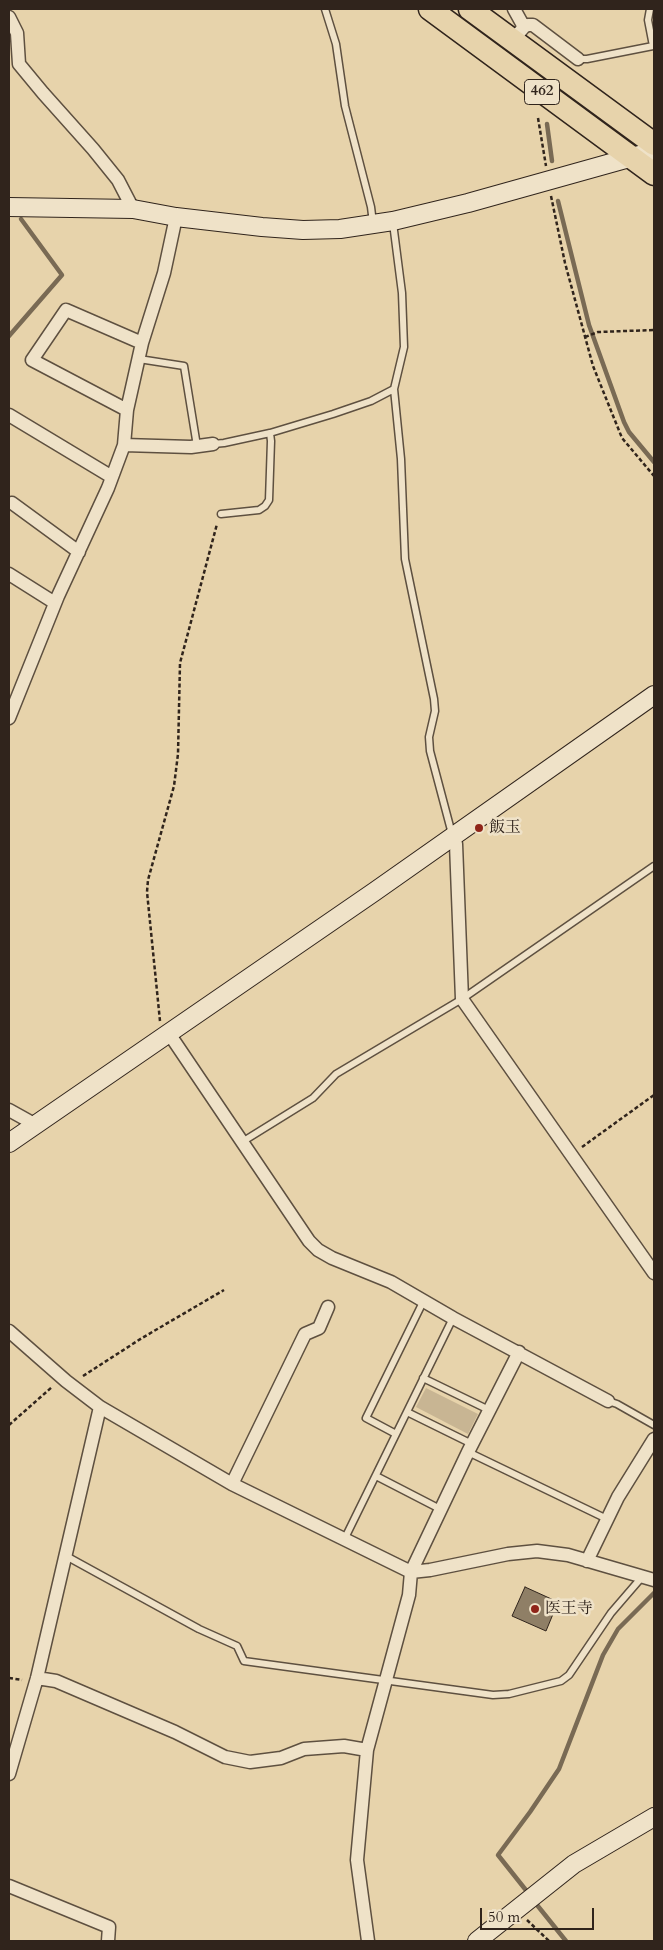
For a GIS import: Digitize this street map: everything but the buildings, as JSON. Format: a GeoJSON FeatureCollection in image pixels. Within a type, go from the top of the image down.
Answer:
{"type":"FeatureCollection","features":[{"type":"Feature","properties":{"kind":"highway","name":"462"},"geometry":{"type":"LineString","coordinates":[[430,9],[654,174]]}},
{"type":"Feature","properties":{"kind":"highway","name":"462"},"geometry":{"type":"LineString","coordinates":[[470,9],[519,34],[654,144]]}},
{"type":"Feature","properties":{"kind":"street"},"geometry":{"type":"LineString","coordinates":[[514,9],[519,34]]}},
{"type":"Feature","properties":{"kind":"street"},"geometry":{"type":"LineString","coordinates":[[9,17],[17,33],[14,66],[118,180],[133,209]]}},
{"type":"Feature","properties":{"kind":"street"},"geometry":{"type":"LineString","coordinates":[[519,34],[528,25],[538,28],[578,58]]}},
{"type":"Feature","properties":{"kind":"street"},"geometry":{"type":"LineString","coordinates":[[9,207],[133,209],[176,217],[303,230],[340,229],[393,221],[548,181],[654,151]]}},
{"type":"Feature","properties":{"kind":"street"},"geometry":{"type":"LineString","coordinates":[[9,718],[55,603],[112,477],[124,445],[127,410],[142,343],[164,273],[176,217]]}},
{"type":"Feature","properties":{"kind":"street"},"geometry":{"type":"LineString","coordinates":[[127,410],[32,360],[66,310],[142,343]]}},
{"type":"Feature","properties":{"kind":"street"},"geometry":{"type":"LineString","coordinates":[[9,415],[112,477]]}},
{"type":"Feature","properties":{"kind":"street"},"geometry":{"type":"LineString","coordinates":[[124,445],[197,446],[213,444]]}},
{"type":"Feature","properties":{"kind":"street"},"geometry":{"type":"LineString","coordinates":[[12,503],[79,552]]}},
{"type":"Feature","properties":{"kind":"street"},"geometry":{"type":"LineString","coordinates":[[10,580],[55,603]]}},
{"type":"Feature","properties":{"kind":"street"},"geometry":{"type":"LineString","coordinates":[[9,1143],[374,892],[654,695]]}},
{"type":"Feature","properties":{"kind":"street"},"geometry":{"type":"LineString","coordinates":[[452,836],[456,844],[462,998],[654,1273]]}},
{"type":"Feature","properties":{"kind":"street"},"geometry":{"type":"LineString","coordinates":[[168,1032],[309,1241],[318,1250],[332,1258],[391,1282],[453,1318],[608,1401]]}},
{"type":"Feature","properties":{"kind":"street"},"geometry":{"type":"LineString","coordinates":[[9,1110],[36,1125]]}},
{"type":"Feature","properties":{"kind":"street"},"geometry":{"type":"LineString","coordinates":[[232,1484],[305,1334],[319,1328],[328,1307]]}},
{"type":"Feature","properties":{"kind":"street"},"geometry":{"type":"LineString","coordinates":[[9,1331],[63,1378],[100,1406],[232,1484],[411,1572],[430,1570],[508,1554],[537,1551],[568,1555],[648,1578]]}},
{"type":"Feature","properties":{"kind":"street"},"geometry":{"type":"LineString","coordinates":[[368,1941],[357,1860],[367,1750],[409,1595],[411,1572],[440,1509],[519,1352]]}},
{"type":"Feature","properties":{"kind":"street"},"geometry":{"type":"LineString","coordinates":[[9,1774],[37,1678],[100,1406]]}},
{"type":"Feature","properties":{"kind":"street"},"geometry":{"type":"LineString","coordinates":[[587,1561],[618,1496],[654,1439]]}},
{"type":"Feature","properties":{"kind":"street"},"geometry":{"type":"LineString","coordinates":[[37,1678],[56,1680],[175,1732],[225,1757],[250,1762],[281,1758],[304,1749],[344,1746],[367,1750]]}},
{"type":"Feature","properties":{"kind":"street"},"geometry":{"type":"LineString","coordinates":[[477,1941],[574,1864],[654,1817]]}},
{"type":"Feature","properties":{"kind":"street"},"geometry":{"type":"LineString","coordinates":[[9,1886],[109,1927],[108,1941]]}},
{"type":"Feature","properties":{"kind":"lane"},"geometry":{"type":"LineString","coordinates":[[326,9],[336,44],[345,106],[371,207],[373,225]]}},
{"type":"Feature","properties":{"kind":"lane"},"geometry":{"type":"LineString","coordinates":[[578,58],[587,60],[653,46],[648,20],[650,9]]}},
{"type":"Feature","properties":{"kind":"lane"},"geometry":{"type":"LineString","coordinates":[[393,221],[402,293],[404,347],[394,389],[401,459],[405,559],[434,699],[435,711],[429,737],[430,751],[452,836]]}},
{"type":"Feature","properties":{"kind":"lane"},"geometry":{"type":"LineString","coordinates":[[139,359],[184,366],[197,446]]}},
{"type":"Feature","properties":{"kind":"lane"},"geometry":{"type":"LineString","coordinates":[[213,444],[270,433],[357,407],[394,389]]}},
{"type":"Feature","properties":{"kind":"lane"},"geometry":{"type":"LineString","coordinates":[[221,514],[260,510],[269,500],[270,433]]}},
{"type":"Feature","properties":{"kind":"lane"},"geometry":{"type":"LineString","coordinates":[[242,1142],[313,1098],[336,1074],[462,998],[654,866]]}},
{"type":"Feature","properties":{"kind":"lane"},"geometry":{"type":"LineString","coordinates":[[396,1434],[366,1418],[424,1300]]}},
{"type":"Feature","properties":{"kind":"lane"},"geometry":{"type":"LineString","coordinates":[[344,1540],[453,1318]]}},
{"type":"Feature","properties":{"kind":"lane"},"geometry":{"type":"LineString","coordinates":[[423,1378],[489,1410]]}},
{"type":"Feature","properties":{"kind":"lane"},"geometry":{"type":"LineString","coordinates":[[608,1401],[617,1404],[654,1425]]}},
{"type":"Feature","properties":{"kind":"lane"},"geometry":{"type":"LineString","coordinates":[[406,1412],[470,1448],[607,1519]]}},
{"type":"Feature","properties":{"kind":"lane"},"geometry":{"type":"LineString","coordinates":[[376,1476],[440,1509]]}},
{"type":"Feature","properties":{"kind":"lane"},"geometry":{"type":"LineString","coordinates":[[66,1556],[199,1629],[237,1646],[244,1661],[493,1695],[509,1694],[561,1681],[569,1675],[612,1613],[648,1578]]}},
{"type":"Feature","properties":{"kind":"path"},"geometry":{"type":"LineString","coordinates":[[538,118],[548,181],[565,262],[593,366],[622,438],[654,476]]}},
{"type":"Feature","properties":{"kind":"path"},"geometry":{"type":"LineString","coordinates":[[586,337],[598,332],[654,330]]}},
{"type":"Feature","properties":{"kind":"path"},"geometry":{"type":"LineString","coordinates":[[168,1032],[160,1021],[147,892],[148,880],[174,786],[178,754],[180,663],[210,553],[212,537],[221,514]]}},
{"type":"Feature","properties":{"kind":"path"},"geometry":{"type":"LineString","coordinates":[[570,1155],[654,1096]]}},
{"type":"Feature","properties":{"kind":"path"},"geometry":{"type":"LineString","coordinates":[[73,1386],[80,1378],[142,1338],[224,1290]]}},
{"type":"Feature","properties":{"kind":"path"},"geometry":{"type":"LineString","coordinates":[[9,1424],[63,1378]]}},
{"type":"Feature","properties":{"kind":"path"},"geometry":{"type":"LineString","coordinates":[[517,1910],[549,1941]]}},
{"type":"Feature","properties":{"kind":"shaded area"},"geometry":{"type":"Polygon","coordinates":[[[426,1388],[478,1414],[468,1434],[416,1407],[426,1388]]]}},
{"type":"Feature","properties":{"kind":"waterway"},"geometry":{"type":"LineString","coordinates":[[547,124],[552,161]]}},
{"type":"Feature","properties":{"kind":"waterway"},"geometry":{"type":"LineString","coordinates":[[558,201],[589,325],[624,422],[629,432],[654,462]]}},
{"type":"Feature","properties":{"kind":"waterway"},"geometry":{"type":"LineString","coordinates":[[9,336],[62,275],[21,219]]}},
{"type":"Feature","properties":{"kind":"waterway"},"geometry":{"type":"LineString","coordinates":[[529,1894],[498,1855],[559,1769],[603,1655],[618,1629],[654,1593]]}},
{"type":"Feature","properties":{"kind":"waterway"},"geometry":{"type":"LineString","coordinates":[[533,1900],[566,1941]]}},
{"type":"Feature","properties":{"kind":"place","name":"飯玉"},"geometry":{"type":"Point","coordinates":[479,828]}},
{"type":"Feature","properties":{"kind":"place","name":"医王寺"},"geometry":{"type":"Point","coordinates":[535,1609]}}]}
